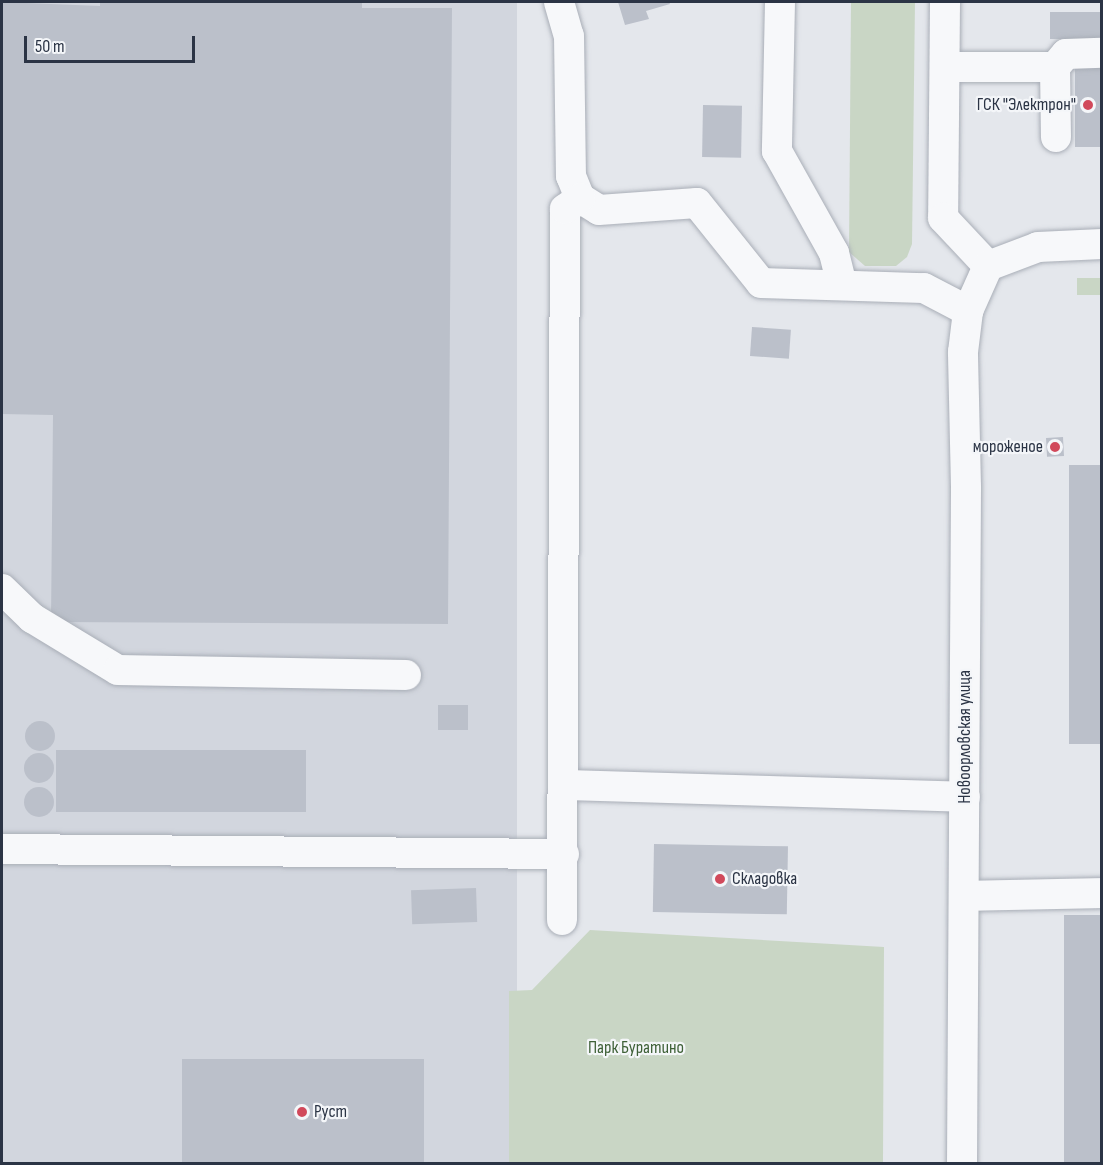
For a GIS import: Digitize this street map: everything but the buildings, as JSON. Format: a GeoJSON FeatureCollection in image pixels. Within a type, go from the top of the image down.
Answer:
{"type":"FeatureCollection","features":[{"type":"Feature","properties":{"kind":"street"},"geometry":{"type":"LineString","coordinates":[[559,2],[569,36],[571,176],[579,198],[599,210],[698,203],[761,283],[924,288],[968,311]]}},
{"type":"Feature","properties":{"kind":"street"},"geometry":{"type":"LineString","coordinates":[[780,2],[777,151],[834,253],[842,284]]}},
{"type":"Feature","properties":{"kind":"street"},"geometry":{"type":"LineString","coordinates":[[945,2],[943,218],[988,266],[1038,247],[1101,244]]}},
{"type":"Feature","properties":{"kind":"street"},"geometry":{"type":"LineString","coordinates":[[1056,137],[1055,67],[1066,54],[1101,53]]}},
{"type":"Feature","properties":{"kind":"street"},"geometry":{"type":"LineString","coordinates":[[945,67],[1055,67]]}},
{"type":"Feature","properties":{"kind":"street"},"geometry":{"type":"LineString","coordinates":[[562,920],[565,785],[565,209],[579,198]]}},
{"type":"Feature","properties":{"kind":"street","name":"Новоорловская улица"},"geometry":{"type":"LineString","coordinates":[[962,1164],[965,797],[963,352],[968,311],[988,266]]}},
{"type":"Feature","properties":{"kind":"street"},"geometry":{"type":"LineString","coordinates":[[2,589],[32,618],[118,670],[406,675]]}},
{"type":"Feature","properties":{"kind":"street"},"geometry":{"type":"LineString","coordinates":[[565,785],[965,797]]}},
{"type":"Feature","properties":{"kind":"street"},"geometry":{"type":"LineString","coordinates":[[2,849],[564,854]]}},
{"type":"Feature","properties":{"kind":"street"},"geometry":{"type":"LineString","coordinates":[[964,896],[1101,893]]}},
{"type":"Feature","properties":{"kind":"shaded area"},"geometry":{"type":"Polygon","coordinates":[[[2,2],[517,2],[517,1164],[2,1164],[2,2]]]}},
{"type":"Feature","properties":{"kind":"green space"},"geometry":{"type":"Polygon","coordinates":[[[851,2],[915,2],[912,244],[907,257],[896,266],[865,266],[849,252],[851,2]]]}},
{"type":"Feature","properties":{"kind":"green space"},"geometry":{"type":"Polygon","coordinates":[[[1077,278],[1101,278],[1101,295],[1077,295],[1077,278]]]}},
{"type":"Feature","properties":{"kind":"green space","name":"Парк Буратино"},"geometry":{"type":"Polygon","coordinates":[[[590,930],[884,947],[883,1163],[509,1163],[509,991],[532,990],[590,930]]]}},
{"type":"Feature","properties":{"kind":"place","name":"ГСК \"Электрон\""},"geometry":{"type":"Point","coordinates":[1088,105]}},
{"type":"Feature","properties":{"kind":"place","name":"мороженое"},"geometry":{"type":"Point","coordinates":[1055,447]}},
{"type":"Feature","properties":{"kind":"place","name":"Складовка"},"geometry":{"type":"Point","coordinates":[720,879]}},
{"type":"Feature","properties":{"kind":"place","name":"Руст"},"geometry":{"type":"Point","coordinates":[302,1112]}}]}
